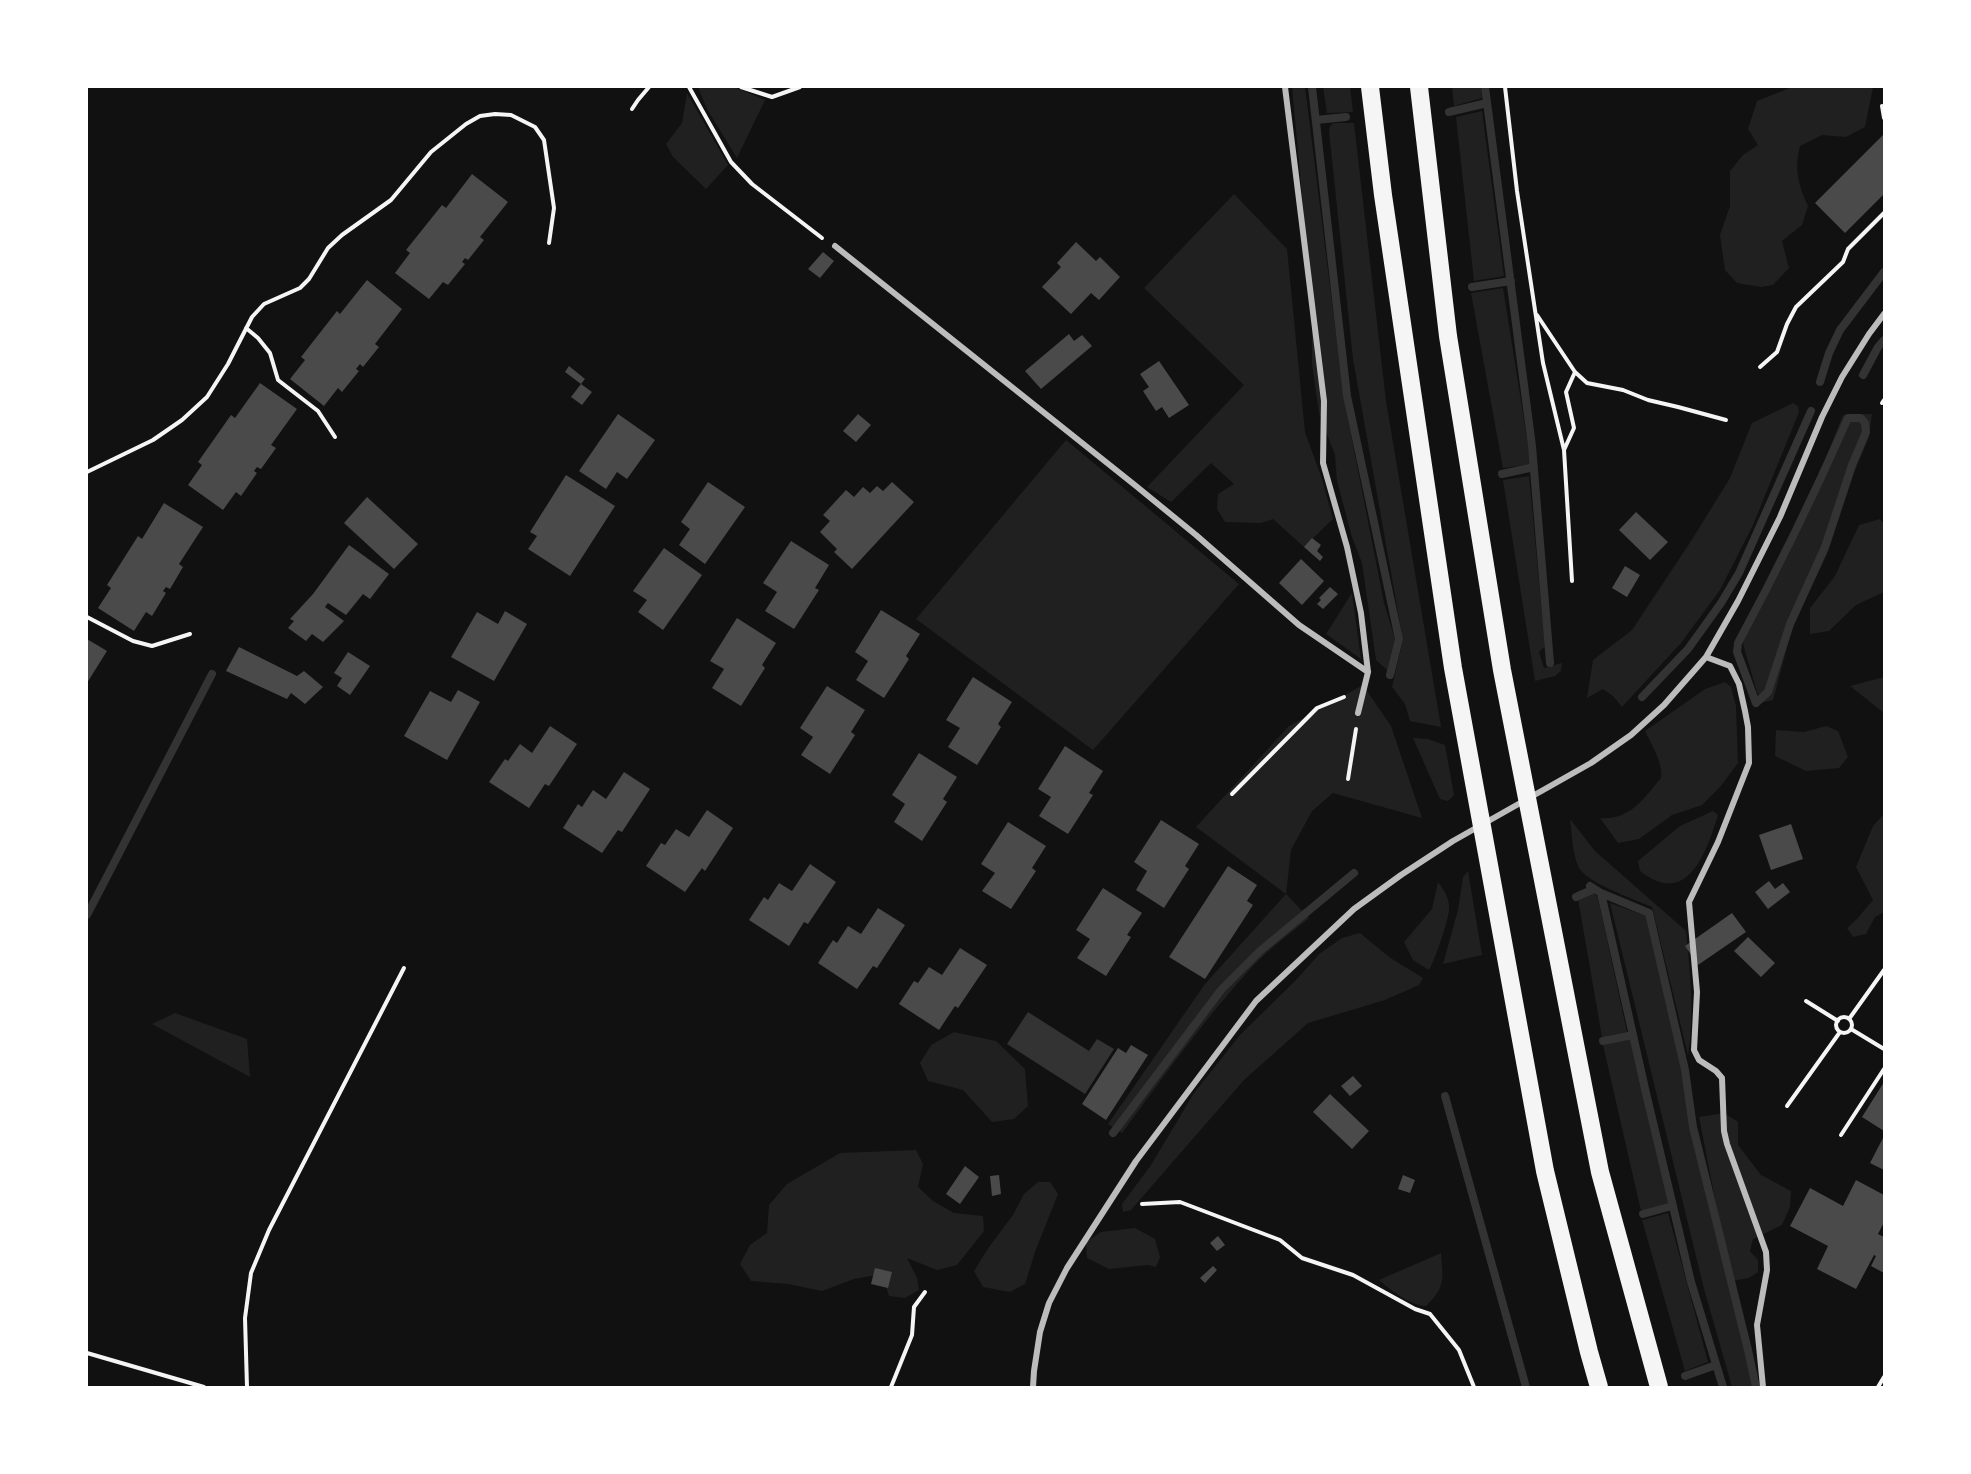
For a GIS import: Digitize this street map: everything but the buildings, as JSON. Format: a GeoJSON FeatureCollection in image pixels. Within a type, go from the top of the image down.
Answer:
{"type":"FeatureCollection","features":[{"type":"Feature","properties":{"kind":"highway"},"geometry":{"type":"LineString","coordinates":[[1370,87],[1383,195],[1455,679],[1545,1171],[1588,1352],[1599,1387]]}},
{"type":"Feature","properties":{"kind":"highway"},"geometry":{"type":"LineString","coordinates":[[1419,87],[1448,336],[1504,680],[1600,1172],[1659,1387]]}},
{"type":"Feature","properties":{"kind":"street"},"geometry":{"type":"LineString","coordinates":[[1285,87],[1324,401],[1323,463],[1347,547],[1361,613],[1368,672],[1358,713]]}},
{"type":"Feature","properties":{"kind":"street"},"geometry":{"type":"LineString","coordinates":[[835,246],[1196,535],[1299,626],[1368,672]]}},
{"type":"Feature","properties":{"kind":"street"},"geometry":{"type":"LineString","coordinates":[[1034,1387],[1039,1342],[1049,1303],[1067,1268],[1136,1161],[1256,1001],[1354,909],[1453,842],[1591,763],[1631,735],[1664,705],[1706,657],[1738,601],[1780,517],[1822,417],[1842,377],[1884,314]]}},
{"type":"Feature","properties":{"kind":"street"},"geometry":{"type":"LineString","coordinates":[[1706,657],[1730,666],[1739,684],[1748,727],[1749,763],[1718,842],[1689,902],[1697,992],[1694,1050],[1699,1060],[1716,1071],[1722,1078],[1724,1131],[1727,1144],[1766,1252],[1767,1270],[1757,1325],[1763,1387]]}},
{"type":"Feature","properties":{"kind":"path"},"geometry":{"type":"LineString","coordinates":[[632,109],[650,87]]}},
{"type":"Feature","properties":{"kind":"path"},"geometry":{"type":"LineString","coordinates":[[689,87],[731,162],[740,173],[799,221],[835,246]]}},
{"type":"Feature","properties":{"kind":"path"},"geometry":{"type":"LineString","coordinates":[[741,87],[772,97],[800,87]]}},
{"type":"Feature","properties":{"kind":"path"},"geometry":{"type":"LineString","coordinates":[[1505,87],[1517,191],[1535,312],[1564,450],[1572,581]]}},
{"type":"Feature","properties":{"kind":"path"},"geometry":{"type":"LineString","coordinates":[[1882,106],[1884,118]]}},
{"type":"Feature","properties":{"kind":"path"},"geometry":{"type":"LineString","coordinates":[[87,472],[153,440],[182,420],[207,397],[228,364],[252,317],[264,304],[300,288],[309,279],[328,248],[342,235],[391,200],[431,152],[466,124],[480,116],[511,115],[535,127],[544,140],[554,208],[549,243]]}},
{"type":"Feature","properties":{"kind":"path"},"geometry":{"type":"LineString","coordinates":[[1760,367],[1777,352],[1796,307],[1843,262],[1848,249],[1884,213]]}},
{"type":"Feature","properties":{"kind":"path"},"geometry":{"type":"LineString","coordinates":[[1535,312],[1575,372],[1587,383],[1623,390],[1648,400],[1726,420]]}},
{"type":"Feature","properties":{"kind":"path"},"geometry":{"type":"LineString","coordinates":[[246,328],[270,353],[278,380],[318,411],[336,437]]}},
{"type":"Feature","properties":{"kind":"path"},"geometry":{"type":"LineString","coordinates":[[1564,450],[1574,428],[1566,392],[1575,372]]}},
{"type":"Feature","properties":{"kind":"path"},"geometry":{"type":"LineString","coordinates":[[87,616],[133,641],[152,646],[190,634]]}},
{"type":"Feature","properties":{"kind":"path"},"geometry":{"type":"LineString","coordinates":[[1232,794],[1317,708],[1365,688]]}},
{"type":"Feature","properties":{"kind":"path"},"geometry":{"type":"LineString","coordinates":[[1348,779],[1358,713]]}},
{"type":"Feature","properties":{"kind":"path"},"geometry":{"type":"LineString","coordinates":[[247,1387],[245,1318],[252,1273],[269,1230],[404,968]]}},
{"type":"Feature","properties":{"kind":"path"},"geometry":{"type":"LineString","coordinates":[[1849,1019],[1884,970]]}},
{"type":"Feature","properties":{"kind":"path"},"geometry":{"type":"LineString","coordinates":[[1806,1001],[1838,1021]]}},
{"type":"Feature","properties":{"kind":"path"},"geometry":{"type":"LineString","coordinates":[[1838,1021],[1841,1018],[1849,1019]]}},
{"type":"Feature","properties":{"kind":"path"},"geometry":{"type":"LineString","coordinates":[[1849,1019],[1851,1029]]}},
{"type":"Feature","properties":{"kind":"path"},"geometry":{"type":"LineString","coordinates":[[1838,1021],[1837,1028],[1840,1032]]}},
{"type":"Feature","properties":{"kind":"path"},"geometry":{"type":"LineString","coordinates":[[1840,1032],[1845,1033],[1851,1029]]}},
{"type":"Feature","properties":{"kind":"path"},"geometry":{"type":"LineString","coordinates":[[1851,1029],[1884,1049]]}},
{"type":"Feature","properties":{"kind":"path"},"geometry":{"type":"LineString","coordinates":[[1787,1106],[1840,1032]]}},
{"type":"Feature","properties":{"kind":"path"},"geometry":{"type":"LineString","coordinates":[[1840,1135],[1884,1070]]}},
{"type":"Feature","properties":{"kind":"path"},"geometry":{"type":"LineString","coordinates":[[1142,1204],[1180,1202],[1280,1240],[1302,1258],[1353,1275],[1415,1309],[1430,1314],[1459,1350],[1474,1387]]}},
{"type":"Feature","properties":{"kind":"path"},"geometry":{"type":"LineString","coordinates":[[891,1387],[912,1335],[914,1306],[925,1292]]}},
{"type":"Feature","properties":{"kind":"path"},"geometry":{"type":"LineString","coordinates":[[87,1353],[204,1387]]}},
{"type":"Feature","properties":{"kind":"path"},"geometry":{"type":"LineString","coordinates":[[1878,1387],[1884,1377]]}},
{"type":"Feature","properties":{"kind":"shaded area"},"geometry":{"type":"Polygon","coordinates":[[[698,87],[734,87],[765,100],[737,158],[707,109],[698,87]]]}},
{"type":"Feature","properties":{"kind":"shaded area"},"geometry":{"type":"Polygon","coordinates":[[[1292,87],[1305,87],[1344,399],[1384,603],[1395,639],[1387,670],[1376,660],[1362,563],[1352,537],[1337,481],[1335,455],[1319,413],[1312,364],[1312,303],[1292,87]]]}},
{"type":"Feature","properties":{"kind":"shaded area"},"geometry":{"type":"Polygon","coordinates":[[[1323,87],[1350,87],[1353,112],[1327,113],[1323,87]]]}},
{"type":"Feature","properties":{"kind":"shaded area"},"geometry":{"type":"Polygon","coordinates":[[[1452,87],[1481,87],[1482,98],[1454,106],[1452,87]]]}},
{"type":"Feature","properties":{"kind":"shaded area"},"geometry":{"type":"Polygon","coordinates":[[[1792,87],[1873,87],[1865,127],[1846,137],[1822,135],[1800,146],[1797,162],[1798,176],[1808,206],[1802,225],[1782,241],[1789,268],[1773,285],[1761,287],[1737,283],[1725,270],[1720,235],[1730,206],[1730,171],[1743,155],[1758,145],[1748,129],[1757,101],[1792,87]]]}},
{"type":"Feature","properties":{"kind":"shaded area"},"geometry":{"type":"Polygon","coordinates":[[[687,93],[728,165],[706,189],[673,157],[666,144],[682,123],[687,93]]]}},
{"type":"Feature","properties":{"kind":"shaded area"},"geometry":{"type":"Polygon","coordinates":[[[1482,111],[1504,276],[1474,281],[1456,117],[1482,111]]]}},
{"type":"Feature","properties":{"kind":"shaded area"},"geometry":{"type":"Polygon","coordinates":[[[1334,123],[1354,123],[1386,401],[1441,727],[1410,721],[1405,704],[1392,687],[1403,640],[1353,359],[1329,131],[1330,126],[1334,123]]]}},
{"type":"Feature","properties":{"kind":"shaded area"},"geometry":{"type":"Polygon","coordinates":[[[1234,194],[1287,249],[1305,432],[1333,519],[1304,547],[1273,519],[1261,523],[1225,522],[1217,509],[1218,494],[1234,484],[1211,463],[1171,502],[1147,487],[1244,385],[1144,288],[1234,194]]]}},
{"type":"Feature","properties":{"kind":"shaded area"},"geometry":{"type":"Polygon","coordinates":[[[1503,288],[1531,464],[1503,468],[1471,293],[1503,288]]]}},
{"type":"Feature","properties":{"kind":"shaded area"},"geometry":{"type":"Polygon","coordinates":[[[1793,403],[1798,406],[1799,412],[1753,525],[1720,590],[1681,643],[1622,707],[1603,689],[1587,698],[1593,660],[1632,630],[1730,478],[1752,423],[1793,403]]]}},
{"type":"Feature","properties":{"kind":"shaded area"},"geometry":{"type":"Polygon","coordinates":[[[1872,414],[1869,437],[1854,473],[1828,552],[1792,629],[1773,700],[1764,702],[1757,692],[1743,644],[1746,630],[1792,543],[1843,415],[1872,414]]]}},
{"type":"Feature","properties":{"kind":"shaded area"},"geometry":{"type":"Polygon","coordinates":[[[1066,440],[1239,584],[1093,750],[916,619],[1066,440]]]}},
{"type":"Feature","properties":{"kind":"shaded area"},"geometry":{"type":"Polygon","coordinates":[[[1529,476],[1545,646],[1539,652],[1544,668],[1562,663],[1561,671],[1555,676],[1535,681],[1503,480],[1529,476]]]}},
{"type":"Feature","properties":{"kind":"shaded area"},"geometry":{"type":"Polygon","coordinates":[[[1880,519],[1884,524],[1884,592],[1856,605],[1829,631],[1810,634],[1810,608],[1835,576],[1859,525],[1880,519]]]}},
{"type":"Feature","properties":{"kind":"shaded area"},"geometry":{"type":"Polygon","coordinates":[[[1352,593],[1361,659],[1326,634],[1352,593]]]}},
{"type":"Feature","properties":{"kind":"shaded area"},"geometry":{"type":"Polygon","coordinates":[[[1884,677],[1884,713],[1850,686],[1884,677]]]}},
{"type":"Feature","properties":{"kind":"shaded area"},"geometry":{"type":"Polygon","coordinates":[[[1725,682],[1731,687],[1736,706],[1738,763],[1720,787],[1702,805],[1672,815],[1639,839],[1618,843],[1600,818],[1611,818],[1628,812],[1661,778],[1659,760],[1645,731],[1705,689],[1725,682]]]}},
{"type":"Feature","properties":{"kind":"shaded area"},"geometry":{"type":"Polygon","coordinates":[[[1363,685],[1391,726],[1422,818],[1333,793],[1312,811],[1291,850],[1286,894],[1196,827],[1289,726],[1363,685]]]}},
{"type":"Feature","properties":{"kind":"shaded area"},"geometry":{"type":"Polygon","coordinates":[[[1826,726],[1838,731],[1848,757],[1839,768],[1806,771],[1775,756],[1776,730],[1804,732],[1826,726]]]}},
{"type":"Feature","properties":{"kind":"shaded area"},"geometry":{"type":"Polygon","coordinates":[[[1413,738],[1428,739],[1445,745],[1454,795],[1448,801],[1440,799],[1413,738]]]}},
{"type":"Feature","properties":{"kind":"shaded area"},"geometry":{"type":"Polygon","coordinates":[[[1713,811],[1718,815],[1707,845],[1692,872],[1682,880],[1670,883],[1656,881],[1640,871],[1638,861],[1680,826],[1713,811]]]}},
{"type":"Feature","properties":{"kind":"shaded area"},"geometry":{"type":"Polygon","coordinates":[[[1884,814],[1884,912],[1875,917],[1866,934],[1853,937],[1847,928],[1873,900],[1856,867],[1873,826],[1884,814]]]}},
{"type":"Feature","properties":{"kind":"shaded area"},"geometry":{"type":"Polygon","coordinates":[[[1570,819],[1595,851],[1686,931],[1691,1009],[1688,1055],[1652,907],[1600,884],[1582,872],[1574,855],[1570,819]]]}},
{"type":"Feature","properties":{"kind":"shaded area"},"geometry":{"type":"Polygon","coordinates":[[[1468,871],[1482,955],[1443,964],[1458,910],[1463,877],[1468,871]]]}},
{"type":"Feature","properties":{"kind":"shaded area"},"geometry":{"type":"Polygon","coordinates":[[[1438,882],[1448,898],[1449,909],[1441,940],[1429,970],[1413,960],[1404,942],[1432,909],[1438,882]]]}},
{"type":"Feature","properties":{"kind":"shaded area"},"geometry":{"type":"Polygon","coordinates":[[[1593,892],[1598,898],[1627,1032],[1602,1037],[1578,899],[1593,892]]]}},
{"type":"Feature","properties":{"kind":"shaded area"},"geometry":{"type":"Polygon","coordinates":[[[1286,894],[1309,918],[1266,953],[1235,986],[1185,1048],[1122,1133],[1108,1124],[1205,984],[1286,894]]]}},
{"type":"Feature","properties":{"kind":"shaded area"},"geometry":{"type":"Polygon","coordinates":[[[1610,903],[1646,916],[1681,1070],[1695,1150],[1746,1355],[1752,1353],[1758,1387],[1732,1387],[1704,1289],[1610,903]]]}},
{"type":"Feature","properties":{"kind":"shaded area"},"geometry":{"type":"Polygon","coordinates":[[[1360,933],[1389,957],[1423,978],[1419,985],[1385,1000],[1308,1023],[1244,1080],[1131,1210],[1123,1212],[1122,1204],[1151,1165],[1194,1093],[1240,1035],[1319,954],[1342,938],[1360,933]]]}},
{"type":"Feature","properties":{"kind":"shaded area"},"geometry":{"type":"Polygon","coordinates":[[[1028,1012],[1089,1051],[1097,1039],[1114,1049],[1085,1094],[1007,1044],[1028,1012]]]}},
{"type":"Feature","properties":{"kind":"shaded area"},"geometry":{"type":"Polygon","coordinates":[[[175,1013],[247,1039],[250,1077],[152,1024],[175,1013]]]}},
{"type":"Feature","properties":{"kind":"shaded area"},"geometry":{"type":"Polygon","coordinates":[[[954,1032],[996,1041],[1025,1069],[1028,1106],[1014,1119],[992,1122],[963,1090],[928,1081],[920,1063],[931,1045],[954,1032]]]}},
{"type":"Feature","properties":{"kind":"shaded area"},"geometry":{"type":"Polygon","coordinates":[[[1631,1039],[1669,1203],[1641,1211],[1603,1045],[1631,1039]]]}},
{"type":"Feature","properties":{"kind":"shaded area"},"geometry":{"type":"Polygon","coordinates":[[[1724,1113],[1738,1122],[1738,1145],[1761,1175],[1791,1191],[1790,1207],[1782,1225],[1753,1239],[1750,1251],[1758,1260],[1758,1272],[1749,1278],[1731,1281],[1699,1117],[1724,1113]]]}},
{"type":"Feature","properties":{"kind":"shaded area"},"geometry":{"type":"Polygon","coordinates":[[[916,1150],[923,1164],[918,1187],[933,1201],[954,1213],[983,1216],[984,1231],[957,1265],[937,1270],[907,1258],[917,1278],[919,1290],[905,1298],[889,1296],[882,1274],[854,1279],[822,1291],[788,1284],[751,1281],[740,1264],[750,1245],[767,1233],[769,1205],[787,1184],[840,1153],[916,1150]]]}},
{"type":"Feature","properties":{"kind":"shaded area"},"geometry":{"type":"Polygon","coordinates":[[[1038,1182],[1050,1182],[1058,1194],[1025,1284],[1010,1292],[983,1287],[974,1271],[1013,1215],[1024,1194],[1038,1182]]]}},
{"type":"Feature","properties":{"kind":"shaded area"},"geometry":{"type":"Polygon","coordinates":[[[1668,1213],[1708,1362],[1685,1371],[1642,1220],[1668,1213]]]}},
{"type":"Feature","properties":{"kind":"shaded area"},"geometry":{"type":"Polygon","coordinates":[[[1135,1228],[1155,1239],[1160,1257],[1156,1267],[1148,1265],[1109,1269],[1087,1258],[1086,1242],[1101,1232],[1135,1228]]]}},
{"type":"Feature","properties":{"kind":"shaded area"},"geometry":{"type":"Polygon","coordinates":[[[1441,1253],[1442,1282],[1437,1293],[1426,1306],[1407,1300],[1379,1280],[1441,1253]]]}},
{"type":"Feature","properties":{"kind":"waterway"},"geometry":{"type":"LineString","coordinates":[[1312,87],[1347,396],[1399,639],[1390,675]]}},
{"type":"Feature","properties":{"kind":"waterway"},"geometry":{"type":"LineString","coordinates":[[1485,87],[1532,446],[1550,663]]}},
{"type":"Feature","properties":{"kind":"waterway"},"geometry":{"type":"LineString","coordinates":[[1449,112],[1487,103]]}},
{"type":"Feature","properties":{"kind":"waterway"},"geometry":{"type":"LineString","coordinates":[[1316,120],[1346,117]]}},
{"type":"Feature","properties":{"kind":"waterway"},"geometry":{"type":"LineString","coordinates":[[1820,382],[1829,353],[1840,330],[1884,272]]}},
{"type":"Feature","properties":{"kind":"waterway"},"geometry":{"type":"LineString","coordinates":[[1472,287],[1511,281]]}},
{"type":"Feature","properties":{"kind":"waterway"},"geometry":{"type":"LineString","coordinates":[[1863,375],[1884,340]]}},
{"type":"Feature","properties":{"kind":"waterway"},"geometry":{"type":"LineString","coordinates":[[1642,697],[1688,649],[1739,573],[1811,411]]}},
{"type":"Feature","properties":{"kind":"waterway"},"geometry":{"type":"LineString","coordinates":[[1848,418],[1861,418],[1865,423],[1866,432],[1852,465],[1825,547],[1790,624],[1768,692],[1756,703],[1737,652],[1738,643],[1795,532],[1848,418]]}},
{"type":"Feature","properties":{"kind":"waterway"},"geometry":{"type":"LineString","coordinates":[[1502,474],[1534,467]]}},
{"type":"Feature","properties":{"kind":"waterway"},"geometry":{"type":"LineString","coordinates":[[87,915],[212,674]]}},
{"type":"Feature","properties":{"kind":"waterway"},"geometry":{"type":"LineString","coordinates":[[1113,1133],[1221,990],[1260,951],[1354,873]]}},
{"type":"Feature","properties":{"kind":"waterway"},"geometry":{"type":"LineString","coordinates":[[1590,886],[1649,913],[1685,1070],[1693,1127],[1756,1387]]}},
{"type":"Feature","properties":{"kind":"waterway"},"geometry":{"type":"LineString","coordinates":[[1576,897],[1594,889]]}},
{"type":"Feature","properties":{"kind":"waterway"},"geometry":{"type":"LineString","coordinates":[[1601,893],[1691,1282],[1723,1387]]}},
{"type":"Feature","properties":{"kind":"waterway"},"geometry":{"type":"LineString","coordinates":[[1603,1041],[1633,1035]]}},
{"type":"Feature","properties":{"kind":"waterway"},"geometry":{"type":"LineString","coordinates":[[1445,1096],[1526,1387]]}},
{"type":"Feature","properties":{"kind":"waterway"},"geometry":{"type":"LineString","coordinates":[[1643,1214],[1672,1206]]}},
{"type":"Feature","properties":{"kind":"waterway"},"geometry":{"type":"LineString","coordinates":[[1685,1376],[1716,1365]]}}]}
